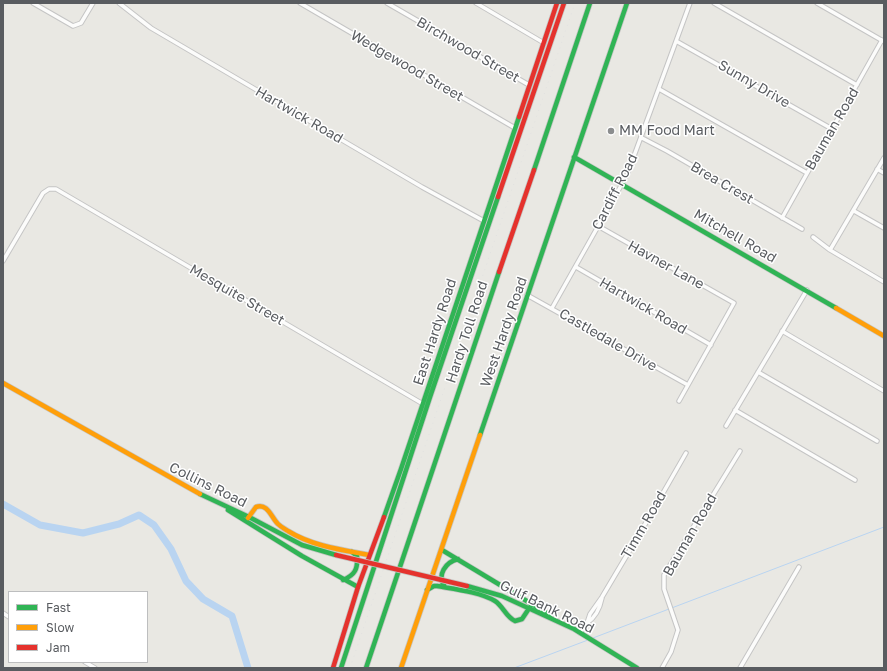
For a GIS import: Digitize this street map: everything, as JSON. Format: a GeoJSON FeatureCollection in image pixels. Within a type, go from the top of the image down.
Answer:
{"type":"FeatureCollection","features":[{"type":"Feature","properties":{"kind":"main road","name":"East Hardy Road"},"geometry":{"type":"LineString","coordinates":[[333,668],[358,587],[401,469],[557,3]]}},
{"type":"Feature","properties":{"kind":"main road","name":"Hardy Toll Road"},"geometry":{"type":"LineString","coordinates":[[341,668],[425,411],[564,3]]}},
{"type":"Feature","properties":{"kind":"main road","name":"Hardy Toll Road"},"geometry":{"type":"LineString","coordinates":[[366,668],[590,3]]}},
{"type":"Feature","properties":{"kind":"main road","name":"West Hardy Road"},"geometry":{"type":"LineString","coordinates":[[401,668],[627,3]]}},
{"type":"Feature","properties":{"kind":"main road","name":"Mitchell Road"},"geometry":{"type":"LineString","coordinates":[[574,157],[807,290],[884,336]]}},
{"type":"Feature","properties":{"kind":"main road","name":"Collins Road"},"geometry":{"type":"LineString","coordinates":[[3,383],[149,467],[247,519],[295,542],[336,555],[417,574]]}},
{"type":"Feature","properties":{"kind":"main road"},"geometry":{"type":"LineString","coordinates":[[358,587],[343,580],[247,519],[256,507],[261,506],[266,508],[280,526],[292,534],[311,541],[369,555]]}},
{"type":"Feature","properties":{"kind":"main road"},"geometry":{"type":"LineString","coordinates":[[427,590],[434,586],[445,587],[493,600],[504,608],[509,618],[516,621],[522,619],[531,606],[442,550]]}},
{"type":"Feature","properties":{"kind":"main road"},"geometry":{"type":"LineString","coordinates":[[343,580],[352,576],[356,572],[358,563],[357,556],[351,551]]}},
{"type":"Feature","properties":{"kind":"main road"},"geometry":{"type":"LineString","coordinates":[[445,587],[441,581],[445,566],[450,561],[458,559]]}},
{"type":"Feature","properties":{"kind":"main road","name":"Gulf Bank Road"},"geometry":{"type":"LineString","coordinates":[[417,574],[467,586],[531,606],[574,629],[637,668]]}},
{"type":"Feature","properties":{"kind":"street"},"geometry":{"type":"LineString","coordinates":[[33,3],[73,26],[81,23],[93,3]]}},
{"type":"Feature","properties":{"kind":"street","name":"Hartwick Road"},"geometry":{"type":"LineString","coordinates":[[119,3],[151,28],[411,180],[484,220]]}},
{"type":"Feature","properties":{"kind":"street","name":"Wedgewood Street"},"geometry":{"type":"LineString","coordinates":[[300,3],[515,128]]}},
{"type":"Feature","properties":{"kind":"street","name":"Birchwood Street"},"geometry":{"type":"LineString","coordinates":[[387,3],[529,85]]}},
{"type":"Feature","properties":{"kind":"street"},"geometry":{"type":"LineString","coordinates":[[476,3],[544,43]]}},
{"type":"Feature","properties":{"kind":"street","name":"Cardiff Road"},"geometry":{"type":"LineString","coordinates":[[552,308],[627,175],[642,138],[690,3]]}},
{"type":"Feature","properties":{"kind":"street"},"geometry":{"type":"LineString","coordinates":[[714,3],[857,85]]}},
{"type":"Feature","properties":{"kind":"street"},"geometry":{"type":"LineString","coordinates":[[817,3],[883,41]]}},
{"type":"Feature","properties":{"kind":"street","name":"Sunny Drive"},"geometry":{"type":"LineString","coordinates":[[676,40],[832,129]]}},
{"type":"Feature","properties":{"kind":"street","name":"Bauman Road"},"geometry":{"type":"LineString","coordinates":[[782,218],[883,41]]}},
{"type":"Feature","properties":{"kind":"street"},"geometry":{"type":"LineString","coordinates":[[659,89],[807,173]]}},
{"type":"Feature","properties":{"kind":"street","name":"Brea Crest"},"geometry":{"type":"LineString","coordinates":[[642,138],[802,229]]}},
{"type":"Feature","properties":{"kind":"street"},"geometry":{"type":"LineString","coordinates":[[830,250],[884,158]]}},
{"type":"Feature","properties":{"kind":"street"},"geometry":{"type":"LineString","coordinates":[[877,169],[884,173]]}},
{"type":"Feature","properties":{"kind":"street","name":"Mesquite Street"},"geometry":{"type":"LineString","coordinates":[[3,261],[43,193],[49,189],[56,189],[423,404]]}},
{"type":"Feature","properties":{"kind":"street"},"geometry":{"type":"LineString","coordinates":[[854,211],[884,228]]}},
{"type":"Feature","properties":{"kind":"street","name":"Havner Lane"},"geometry":{"type":"LineString","coordinates":[[598,226],[734,303],[711,344]]}},
{"type":"Feature","properties":{"kind":"street"},"geometry":{"type":"LineString","coordinates":[[813,237],[830,250],[884,282]]}},
{"type":"Feature","properties":{"kind":"street","name":"Hartwick Road"},"geometry":{"type":"LineString","coordinates":[[576,267],[711,344]]}},
{"type":"Feature","properties":{"kind":"street"},"geometry":{"type":"LineString","coordinates":[[726,426],[807,290]]}},
{"type":"Feature","properties":{"kind":"street","name":"Castledale Drive"},"geometry":{"type":"LineString","coordinates":[[527,295],[688,385]]}},
{"type":"Feature","properties":{"kind":"street"},"geometry":{"type":"LineString","coordinates":[[782,331],[884,391]]}},
{"type":"Feature","properties":{"kind":"street"},"geometry":{"type":"LineString","coordinates":[[679,401],[711,344]]}},
{"type":"Feature","properties":{"kind":"street"},"geometry":{"type":"LineString","coordinates":[[758,372],[877,441]]}},
{"type":"Feature","properties":{"kind":"street"},"geometry":{"type":"LineString","coordinates":[[735,410],[855,480]]}},
{"type":"Feature","properties":{"kind":"street","name":"Bauman Road"},"geometry":{"type":"LineString","coordinates":[[662,668],[678,630],[664,589],[664,575],[740,451]]}},
{"type":"Feature","properties":{"kind":"street","name":"Timm Road"},"geometry":{"type":"LineString","coordinates":[[582,634],[587,623],[599,610],[602,597],[686,453]]}},
{"type":"Feature","properties":{"kind":"street"},"geometry":{"type":"LineString","coordinates":[[740,668],[799,567]]}},
{"type":"Feature","properties":{"kind":"waterway"},"geometry":{"type":"LineString","coordinates":[[3,504],[40,525],[83,533],[119,524],[139,515],[154,525],[171,549],[186,581],[203,599],[232,616],[248,668]]}},
{"type":"Feature","properties":{"kind":"waterway"},"geometry":{"type":"LineString","coordinates":[[593,638],[884,527]]}},
{"type":"Feature","properties":{"kind":"waterway"},"geometry":{"type":"LineString","coordinates":[[514,668],[588,640]]}},
{"type":"Feature","properties":{"kind":"railway"},"geometry":{"type":"LineString","coordinates":[[350,668],[575,3]]}},
{"type":"Feature","properties":{"kind":"traffic: fast"},"geometry":{"type":"LineString","coordinates":[[534,170],[590,3]]}},
{"type":"Feature","properties":{"kind":"traffic: fast"},"geometry":{"type":"LineString","coordinates":[[480,435],[627,3]]}},
{"type":"Feature","properties":{"kind":"traffic: fast"},"geometry":{"type":"LineString","coordinates":[[384,517],[519,117]]}},
{"type":"Feature","properties":{"kind":"traffic: fast"},"geometry":{"type":"LineString","coordinates":[[574,157],[836,308]]}},
{"type":"Feature","properties":{"kind":"traffic: fast"},"geometry":{"type":"LineString","coordinates":[[341,668],[430,397],[498,197]]}},
{"type":"Feature","properties":{"kind":"traffic: fast"},"geometry":{"type":"LineString","coordinates":[[366,668],[499,272]]}},
{"type":"Feature","properties":{"kind":"traffic: fast"},"geometry":{"type":"LineString","coordinates":[[200,494],[249,517],[302,545],[336,555]]}},
{"type":"Feature","properties":{"kind":"traffic: fast"},"geometry":{"type":"LineString","coordinates":[[228,510],[302,556],[358,587]]}},
{"type":"Feature","properties":{"kind":"traffic: fast"},"geometry":{"type":"LineString","coordinates":[[442,550],[550,615]]}},
{"type":"Feature","properties":{"kind":"traffic: fast"},"geometry":{"type":"LineString","coordinates":[[343,580],[353,574],[357,565],[357,556],[352,552]]}},
{"type":"Feature","properties":{"kind":"traffic: fast"},"geometry":{"type":"LineString","coordinates":[[445,587],[442,582],[442,574],[446,566],[458,559]]}},
{"type":"Feature","properties":{"kind":"traffic: fast"},"geometry":{"type":"LineString","coordinates":[[427,590],[437,586],[482,595],[498,603],[509,617],[515,621],[522,619],[530,607]]}},
{"type":"Feature","properties":{"kind":"traffic: fast"},"geometry":{"type":"LineString","coordinates":[[467,586],[502,596],[574,629],[637,668]]}},
{"type":"Feature","properties":{"kind":"traffic: slow"},"geometry":{"type":"LineString","coordinates":[[836,308],[884,336]]}},
{"type":"Feature","properties":{"kind":"traffic: slow"},"geometry":{"type":"LineString","coordinates":[[3,383],[200,494]]}},
{"type":"Feature","properties":{"kind":"traffic: slow"},"geometry":{"type":"LineString","coordinates":[[401,668],[480,435]]}},
{"type":"Feature","properties":{"kind":"traffic: slow"},"geometry":{"type":"LineString","coordinates":[[248,518],[256,507],[264,507],[269,511],[279,525],[297,536],[327,547],[369,555]]}},
{"type":"Feature","properties":{"kind":"traffic: jam"},"geometry":{"type":"LineString","coordinates":[[519,117],[557,3]]}},
{"type":"Feature","properties":{"kind":"traffic: jam"},"geometry":{"type":"LineString","coordinates":[[498,197],[564,3]]}},
{"type":"Feature","properties":{"kind":"traffic: jam"},"geometry":{"type":"LineString","coordinates":[[499,272],[534,170]]}},
{"type":"Feature","properties":{"kind":"traffic: jam"},"geometry":{"type":"LineString","coordinates":[[333,668],[358,587],[384,517]]}},
{"type":"Feature","properties":{"kind":"traffic: jam"},"geometry":{"type":"LineString","coordinates":[[336,555],[467,586]]}},
{"type":"Feature","properties":{"kind":"place","name":"MM Food Mart"},"geometry":{"type":"Point","coordinates":[611,131]}}]}
